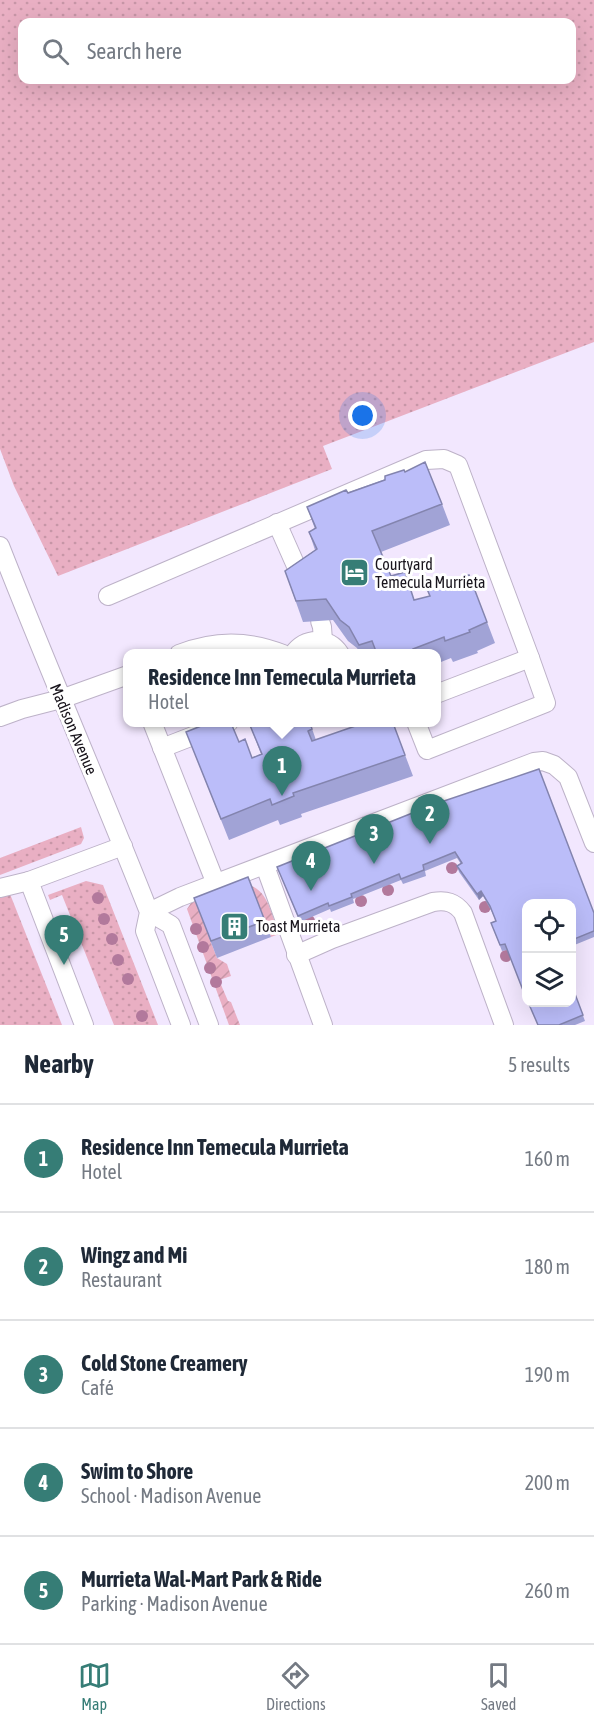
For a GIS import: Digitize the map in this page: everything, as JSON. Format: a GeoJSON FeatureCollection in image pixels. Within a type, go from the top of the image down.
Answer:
{"type":"FeatureCollection","features":[{"type":"Feature","properties":{"kind":"street"},"geometry":{"type":"LineString","coordinates":[[108,596],[426,460],[444,459],[458,465],[546,703],[427,750],[418,727]]}},
{"type":"Feature","properties":{"kind":"street"},"geometry":{"type":"LineString","coordinates":[[277,524],[304,584]]}},
{"type":"Feature","properties":{"kind":"street","name":"Madison Avenue"},"geometry":{"type":"LineString","coordinates":[[0,546],[149,912],[145,931],[181,1025]]}},
{"type":"Feature","properties":{"kind":"street"},"geometry":{"type":"LineString","coordinates":[[320,621],[323,641]]}},
{"type":"Feature","properties":{"kind":"street"},"geometry":{"type":"LineString","coordinates":[[299,649],[306,642],[323,641],[336,649]]}},
{"type":"Feature","properties":{"kind":"street"},"geometry":{"type":"LineString","coordinates":[[192,649],[231,643],[260,645],[270,649]]}},
{"type":"Feature","properties":{"kind":"street"},"geometry":{"type":"LineString","coordinates":[[441,692],[530,658]]}},
{"type":"Feature","properties":{"kind":"street"},"geometry":{"type":"LineString","coordinates":[[0,717],[61,699],[123,677]]}},
{"type":"Feature","properties":{"kind":"street"},"geometry":{"type":"LineString","coordinates":[[154,727],[216,884]]}},
{"type":"Feature","properties":{"kind":"street"},"geometry":{"type":"LineString","coordinates":[[162,748],[219,727]]}},
{"type":"Feature","properties":{"kind":"street"},"geometry":{"type":"LineString","coordinates":[[149,912],[180,897],[534,762],[543,761],[554,765],[568,777],[594,843]]}},
{"type":"Feature","properties":{"kind":"street"},"geometry":{"type":"LineString","coordinates":[[0,888],[29,881],[123,846]]}},
{"type":"Feature","properties":{"kind":"street"},"geometry":{"type":"LineString","coordinates":[[265,866],[323,1025]]}},
{"type":"Feature","properties":{"kind":"street"},"geometry":{"type":"LineString","coordinates":[[29,881],[84,1025]]}},
{"type":"Feature","properties":{"kind":"street"},"geometry":{"type":"LineString","coordinates":[[296,955],[332,939],[433,902],[443,900],[451,902],[463,913],[504,1025]]}},
{"type":"Feature","properties":{"kind":"street"},"geometry":{"type":"LineString","coordinates":[[149,912],[171,925],[209,1025]]}},
{"type":"Feature","properties":{"kind":"shaded area"},"geometry":{"type":"Polygon","coordinates":[[[0,0],[594,0],[594,342],[323,446],[332,469],[58,576],[14,486],[0,449],[0,0]]]}},
{"type":"Feature","properties":{"kind":"shaded area"},"geometry":{"type":"Polygon","coordinates":[[[81,827],[84,838],[81,844],[0,875],[0,858],[81,827]]]}},
{"type":"Feature","properties":{"kind":"shaded area"},"geometry":{"type":"Polygon","coordinates":[[[86,881],[103,885],[158,1025],[114,1025],[62,895],[50,900],[48,895],[86,881]]]}},
{"type":"Feature","properties":{"kind":"shaded area"},"geometry":{"type":"Polygon","coordinates":[[[241,884],[250,885],[262,894],[267,901],[279,934],[271,937],[252,889],[202,909],[200,914],[217,958],[227,964],[231,976],[219,980],[240,1025],[229,1025],[187,909],[191,903],[241,884]]]}},
{"type":"Feature","properties":{"kind":"shaded area"},"geometry":{"type":"Polygon","coordinates":[[[10,894],[62,1025],[0,1025],[0,898],[10,894]]]}},
{"type":"Feature","properties":{"kind":"building","name":"Courtyard Temecula Murrieta"},"geometry":{"type":"Polygon","coordinates":[[[425,462],[442,504],[372,531],[391,576],[405,572],[414,600],[430,596],[427,589],[469,575],[487,622],[469,630],[470,632],[445,641],[444,637],[413,649],[375,649],[372,641],[359,645],[349,627],[340,620],[326,599],[296,601],[285,571],[317,549],[309,532],[316,528],[307,507],[346,490],[348,493],[385,480],[385,476],[404,470],[405,472],[425,462]]]}},
{"type":"Feature","properties":{"kind":"building"},"geometry":{"type":"Polygon","coordinates":[[[198,727],[233,727],[239,742],[245,739],[252,758],[262,754],[251,727],[311,727],[308,731],[312,741],[352,727],[394,727],[405,755],[293,793],[294,796],[272,805],[270,799],[221,819],[186,732],[198,727]]]}},
{"type":"Feature","properties":{"kind":"building"},"geometry":{"type":"Polygon","coordinates":[[[539,769],[594,913],[594,931],[576,938],[576,899],[522,899],[522,988],[505,944],[500,945],[491,923],[496,921],[490,906],[481,891],[477,894],[457,866],[462,863],[455,852],[423,865],[424,870],[401,879],[399,874],[351,894],[352,897],[329,906],[328,903],[298,916],[277,867],[435,804],[539,769]]]}},
{"type":"Feature","properties":{"kind":"building","name":"Toast Murrieta"},"geometry":{"type":"Polygon","coordinates":[[[248,877],[265,921],[211,941],[194,898],[248,877]]]}},
{"type":"Feature","properties":{"kind":"building"},"geometry":{"type":"Polygon","coordinates":[[[576,997],[583,1015],[559,1025],[538,1025],[530,1007],[576,1007],[576,997]]]}},
{"type":"Feature","properties":{"kind":"place","name":"Courtyard Temecula Murrieta"},"geometry":{"type":"Point","coordinates":[354,573]}},
{"type":"Feature","properties":{"kind":"place","name":"Residence Inn Temecula Murrieta"},"geometry":{"type":"Point","coordinates":[282,796]}},
{"type":"Feature","properties":{"kind":"place","name":"Wingz and Mi"},"geometry":{"type":"Point","coordinates":[430,844]}},
{"type":"Feature","properties":{"kind":"place","name":"Cold Stone Creamery"},"geometry":{"type":"Point","coordinates":[374,864]}},
{"type":"Feature","properties":{"kind":"place","name":"Swim to Shore"},"geometry":{"type":"Point","coordinates":[311,891]}},
{"type":"Feature","properties":{"kind":"place","name":"Toast Murrieta"},"geometry":{"type":"Point","coordinates":[235,926]}},
{"type":"Feature","properties":{"kind":"place","name":"Murrieta Wal-Mart Park & Ride"},"geometry":{"type":"Point","coordinates":[64,965]}}]}
